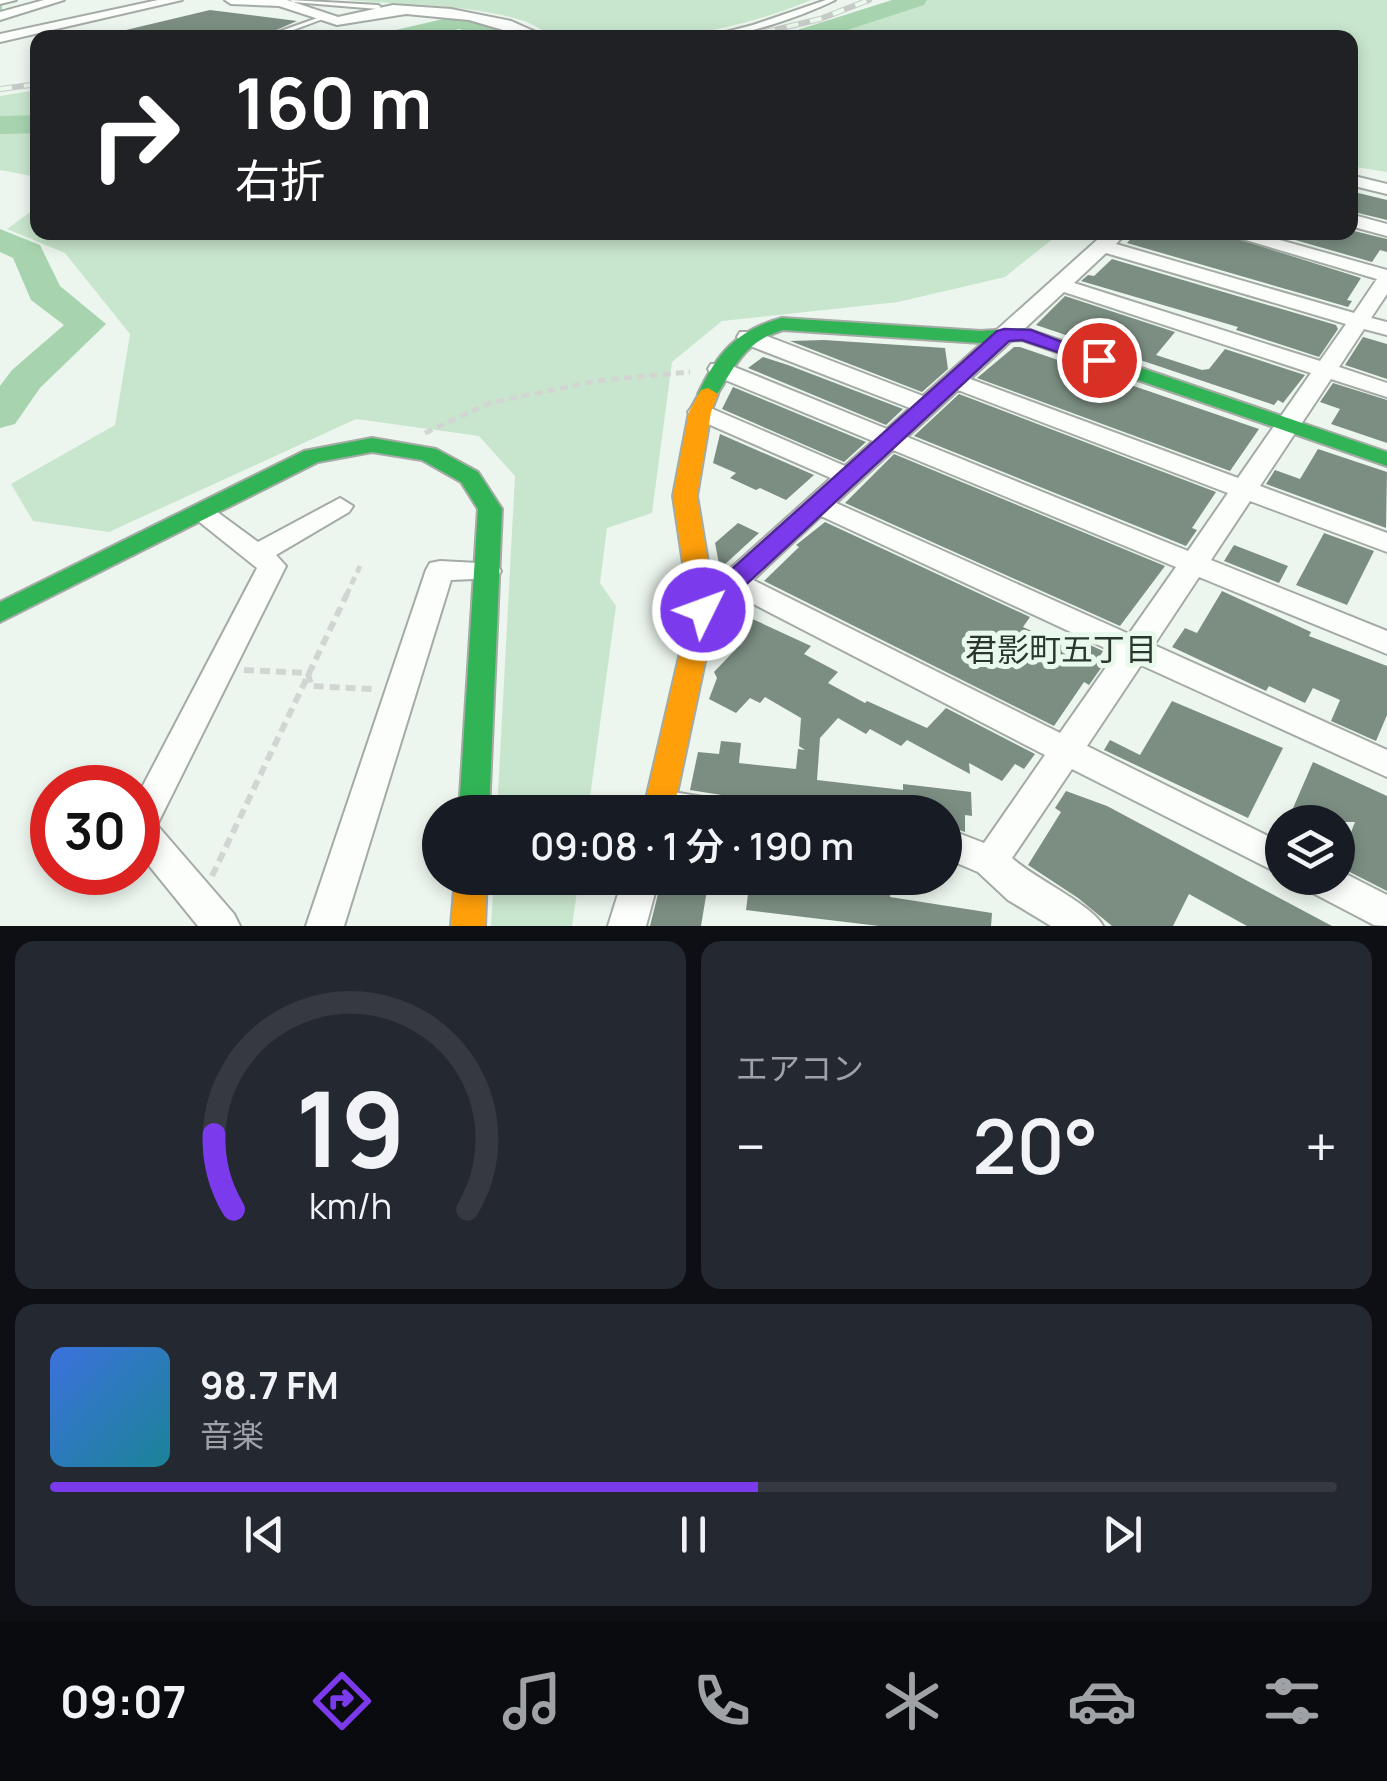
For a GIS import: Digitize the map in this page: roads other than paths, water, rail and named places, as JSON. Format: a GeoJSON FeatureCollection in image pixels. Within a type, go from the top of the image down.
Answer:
{"type":"FeatureCollection","features":[{"type":"Feature","properties":{"kind":"street"},"geometry":{"type":"LineString","coordinates":[[0,16],[58,0]]}},
{"type":"Feature","properties":{"kind":"street"},"geometry":{"type":"LineString","coordinates":[[93,0],[144,5]]}},
{"type":"Feature","properties":{"kind":"street"},"geometry":{"type":"LineString","coordinates":[[35,30],[176,0]]}},
{"type":"Feature","properties":{"kind":"street"},"geometry":{"type":"LineString","coordinates":[[231,0],[280,2],[337,21],[406,10]]}},
{"type":"Feature","properties":{"kind":"street"},"geometry":{"type":"LineString","coordinates":[[378,8],[479,16],[521,30]]}},
{"type":"Feature","properties":{"kind":"street"},"geometry":{"type":"LineString","coordinates":[[0,38],[30,31]]}},
{"type":"Feature","properties":{"kind":"street"},"geometry":{"type":"LineString","coordinates":[[1358,182],[1387,189]]}},
{"type":"Feature","properties":{"kind":"street"},"geometry":{"type":"LineString","coordinates":[[1358,222],[1387,230]]}},
{"type":"Feature","properties":{"kind":"street"},"geometry":{"type":"LineString","coordinates":[[703,610],[1110,240]]}},
{"type":"Feature","properties":{"kind":"street"},"geometry":{"type":"LineString","coordinates":[[1114,240],[1387,329]]}},
{"type":"Feature","properties":{"kind":"street"},"geometry":{"type":"LineString","coordinates":[[991,861],[1387,278],[1256,240]]}},
{"type":"Feature","properties":{"kind":"street"},"geometry":{"type":"LineString","coordinates":[[1061,285],[1387,390]]}},
{"type":"Feature","properties":{"kind":"street"},"geometry":{"type":"LineString","coordinates":[[663,795],[703,610],[685,496],[700,412],[718,370],[737,343],[761,329],[782,324],[981,338],[1024,334],[1387,459]]}},
{"type":"Feature","properties":{"kind":"street"},"geometry":{"type":"LineString","coordinates":[[748,337],[927,406]]}},
{"type":"Feature","properties":{"kind":"street"},"geometry":{"type":"LineString","coordinates":[[718,370],[1387,643]]}},
{"type":"Feature","properties":{"kind":"street"},"geometry":{"type":"LineString","coordinates":[[954,381],[1387,543]]}},
{"type":"Feature","properties":{"kind":"street"},"geometry":{"type":"LineString","coordinates":[[700,412],[850,477]]}},
{"type":"Feature","properties":{"kind":"street"},"geometry":{"type":"LineString","coordinates":[[0,612],[312,456],[372,445],[428,454],[470,476],[490,510],[475,795]]}},
{"type":"Feature","properties":{"kind":"street"},"geometry":{"type":"LineString","coordinates":[[819,505],[1387,764]]}},
{"type":"Feature","properties":{"kind":"street"},"geometry":{"type":"LineString","coordinates":[[257,554],[340,506]]}},
{"type":"Feature","properties":{"kind":"street"},"geometry":{"type":"LineString","coordinates":[[200,512],[272,566],[138,828],[210,914]]}},
{"type":"Feature","properties":{"kind":"street"},"geometry":{"type":"LineString","coordinates":[[326,926],[440,570],[487,571]]}},
{"type":"Feature","properties":{"kind":"street"},"geometry":{"type":"LineString","coordinates":[[734,582],[1265,851]]}},
{"type":"Feature","properties":{"kind":"street"},"geometry":{"type":"LineString","coordinates":[[962,849],[991,861],[1021,889],[1084,926]]}},
{"type":"Feature","properties":{"kind":"street"},"geometry":{"type":"LineString","coordinates":[[468,926],[470,895]]}},
{"type":"Feature","properties":{"kind":"street"},"geometry":{"type":"LineString","coordinates":[[628,926],[636,895]]}},
{"type":"Feature","properties":{"kind":"street"},"geometry":{"type":"LineString","coordinates":[[1352,895],[1387,913]]}},
{"type":"Feature","properties":{"kind":"lane"},"geometry":{"type":"LineString","coordinates":[[0,2],[12,0]]}},
{"type":"Feature","properties":{"kind":"lane"},"geometry":{"type":"LineString","coordinates":[[293,0],[378,8]]}},
{"type":"Feature","properties":{"kind":"lane"},"geometry":{"type":"LineString","coordinates":[[742,30],[832,0]]}},
{"type":"Feature","properties":{"kind":"lane"},"geometry":{"type":"LineString","coordinates":[[287,30],[325,17]]}},
{"type":"Feature","properties":{"kind":"waterway"},"geometry":{"type":"LineString","coordinates":[[822,30],[916,0]]}},
{"type":"Feature","properties":{"kind":"waterway"},"geometry":{"type":"LineString","coordinates":[[0,4],[0,9]]}},
{"type":"Feature","properties":{"kind":"waterway"},"geometry":{"type":"LineString","coordinates":[[426,30],[460,22],[488,30]]}},
{"type":"Feature","properties":{"kind":"waterway"},"geometry":{"type":"LineString","coordinates":[[0,125],[30,124]]}},
{"type":"Feature","properties":{"kind":"waterway"},"geometry":{"type":"LineString","coordinates":[[0,239],[28,252],[44,292],[87,324],[26,379],[0,415]]}},
{"type":"Feature","properties":{"kind":"railway"},"geometry":{"type":"LineString","coordinates":[[774,30],[820,19],[869,0]]}},
{"type":"Feature","properties":{"kind":"railway"},"geometry":{"type":"LineString","coordinates":[[0,89],[30,85]]}},
{"type":"Feature","properties":{"kind":"district","name":"君影町五丁目"},"geometry":{"type":"Point","coordinates":[1061,649]}}]}
